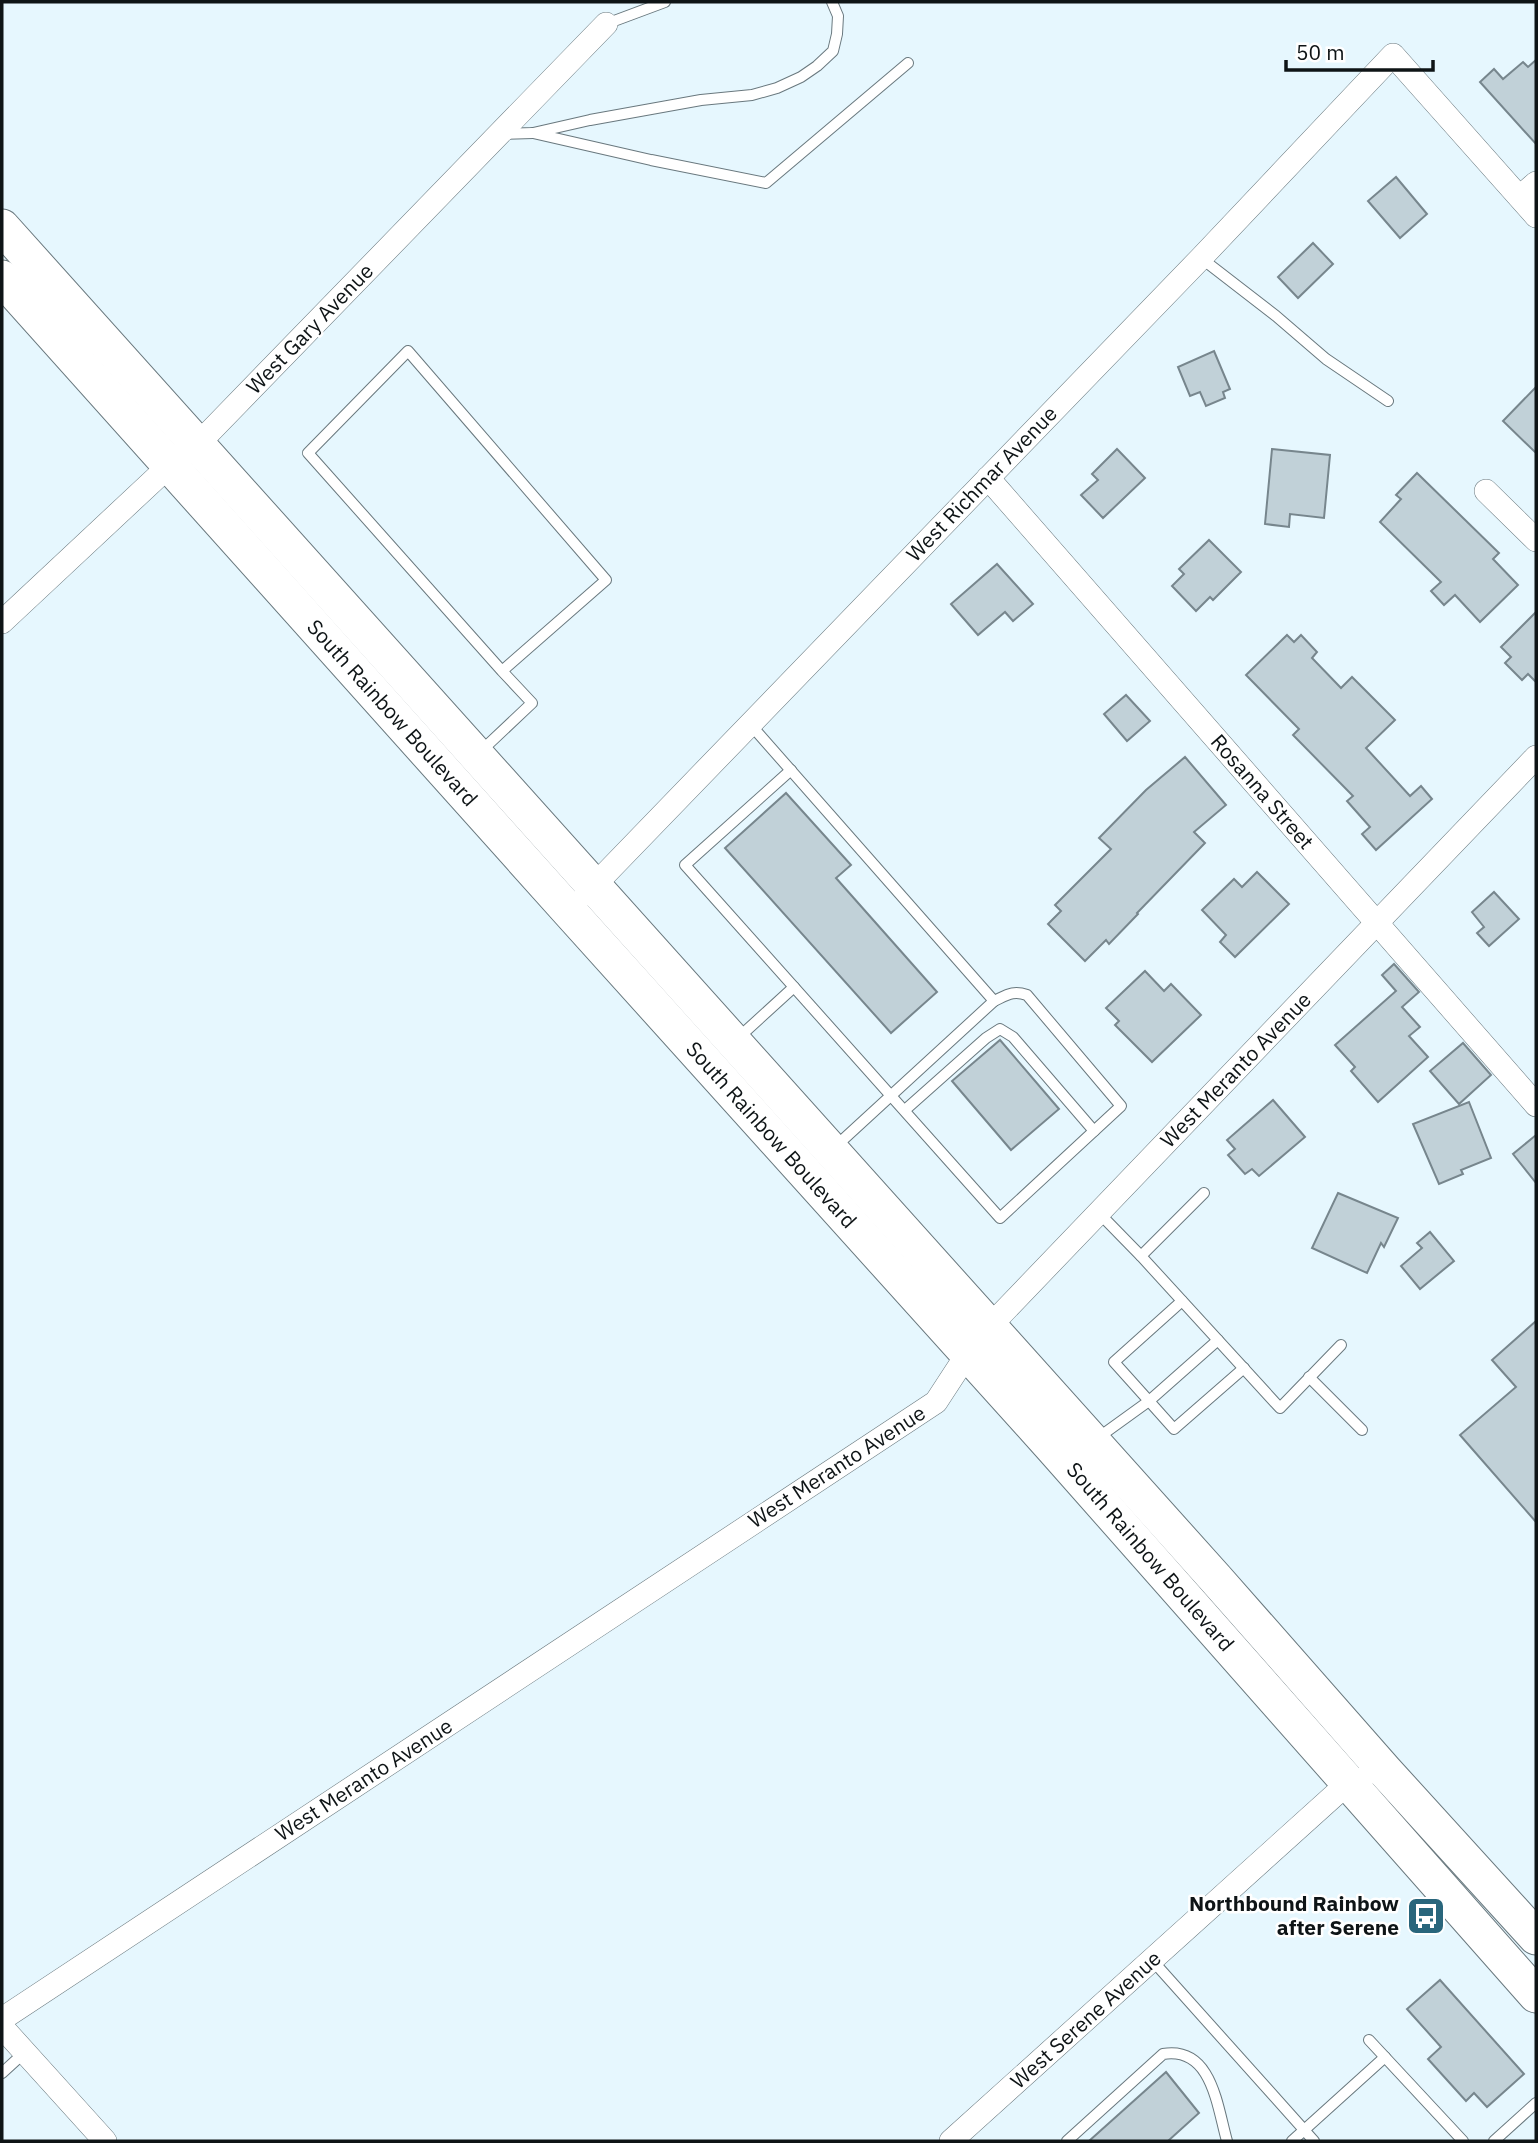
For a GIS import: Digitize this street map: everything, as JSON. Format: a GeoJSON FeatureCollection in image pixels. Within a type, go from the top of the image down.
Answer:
{"type":"FeatureCollection","features":[{"type":"Feature","properties":{"kind":"main road","name":"South Rainbow Boulevard"},"geometry":{"type":"LineString","coordinates":[[2,227],[183,455],[569,911],[978,1340],[1093,1442],[1536,1937]]}},
{"type":"Feature","properties":{"kind":"main road","name":"South Rainbow Boulevard"},"geometry":{"type":"LineString","coordinates":[[2,278],[183,455],[477,755],[734,1041],[831,1151],[978,1340],[1054,1448],[1536,1995]]}},
{"type":"Feature","properties":{"kind":"street","name":"West Gary Avenue"},"geometry":{"type":"LineString","coordinates":[[2,622],[183,455],[606,24]]}},
{"type":"Feature","properties":{"kind":"street","name":"West Richmar Avenue"},"geometry":{"type":"LineString","coordinates":[[569,911],[1201,258],[1393,55],[1528,190]]}},
{"type":"Feature","properties":{"kind":"street"},"geometry":{"type":"LineString","coordinates":[[1528,190],[1536,216]]}},
{"type":"Feature","properties":{"kind":"street","name":"Rosanna Street"},"geometry":{"type":"LineString","coordinates":[[988,478],[1536,1105]]}},
{"type":"Feature","properties":{"kind":"street"},"geometry":{"type":"LineString","coordinates":[[1486,491],[1536,540]]}},
{"type":"Feature","properties":{"kind":"street","name":"West Meranto Avenue"},"geometry":{"type":"LineString","coordinates":[[2,2019],[936,1402],[978,1340],[1536,757]]}},
{"type":"Feature","properties":{"kind":"street","name":"West Serene Avenue"},"geometry":{"type":"LineString","coordinates":[[951,2141],[1348,1783],[1385,1771]]}},
{"type":"Feature","properties":{"kind":"street"},"geometry":{"type":"LineString","coordinates":[[2,2026],[105,2141]]}},
{"type":"Feature","properties":{"kind":"lane"},"geometry":{"type":"LineString","coordinates":[[606,24],[665,2]]}},
{"type":"Feature","properties":{"kind":"lane"},"geometry":{"type":"LineString","coordinates":[[500,134],[533,133],[651,108],[752,95],[777,88],[801,77],[833,51],[838,16],[832,2]]}},
{"type":"Feature","properties":{"kind":"lane"},"geometry":{"type":"LineString","coordinates":[[533,133],[766,183],[908,63]]}},
{"type":"Feature","properties":{"kind":"lane"},"geometry":{"type":"LineString","coordinates":[[1201,258],[1276,316],[1325,359],[1388,401]]}},
{"type":"Feature","properties":{"kind":"lane"},"geometry":{"type":"LineString","coordinates":[[477,755],[532,703],[502,671],[308,453],[408,351],[606,580],[502,671]]}},
{"type":"Feature","properties":{"kind":"lane"},"geometry":{"type":"LineString","coordinates":[[750,724],[994,1001]]}},
{"type":"Feature","properties":{"kind":"lane"},"geometry":{"type":"LineString","coordinates":[[791,770],[685,865],[892,1095],[1000,1218],[1121,1106],[1027,995],[1011,992],[994,1001],[892,1095],[831,1151]]}},
{"type":"Feature","properties":{"kind":"lane"},"geometry":{"type":"LineString","coordinates":[[734,1041],[794,987]]}},
{"type":"Feature","properties":{"kind":"lane"},"geometry":{"type":"LineString","coordinates":[[905,1110],[986,1038],[1000,1029],[1013,1037],[1094,1131]]}},
{"type":"Feature","properties":{"kind":"lane"},"geometry":{"type":"LineString","coordinates":[[1141,1256],[1204,1193]]}},
{"type":"Feature","properties":{"kind":"lane"},"geometry":{"type":"LineString","coordinates":[[1099,1213],[1280,1408],[1341,1345]]}},
{"type":"Feature","properties":{"kind":"lane"},"geometry":{"type":"LineString","coordinates":[[1182,1301],[1114,1362],[1174,1429],[1244,1368]]}},
{"type":"Feature","properties":{"kind":"lane"},"geometry":{"type":"LineString","coordinates":[[1093,1442],[1149,1401],[1218,1340]]}},
{"type":"Feature","properties":{"kind":"lane"},"geometry":{"type":"LineString","coordinates":[[1309,1377],[1362,1430]]}},
{"type":"Feature","properties":{"kind":"lane"},"geometry":{"type":"LineString","coordinates":[[1152,1960],[1314,2141]]}},
{"type":"Feature","properties":{"kind":"lane"},"geometry":{"type":"LineString","coordinates":[[1369,2040],[1463,2141]]}},
{"type":"Feature","properties":{"kind":"lane"},"geometry":{"type":"LineString","coordinates":[[2,2073],[25,2052]]}},
{"type":"Feature","properties":{"kind":"lane"},"geometry":{"type":"LineString","coordinates":[[1067,2141],[1163,2054],[1177,2052],[1190,2056],[1209,2078],[1227,2141]]}},
{"type":"Feature","properties":{"kind":"lane"},"geometry":{"type":"LineString","coordinates":[[1292,2141],[1385,2057]]}},
{"type":"Feature","properties":{"kind":"lane"},"geometry":{"type":"LineString","coordinates":[[1497,2140],[1536,2104]]}},
{"type":"Feature","properties":{"kind":"building"},"geometry":{"type":"Polygon","coordinates":[[[1536,60],[1536,144],[1480,82],[1494,69],[1503,79],[1523,62],[1528,67],[1536,60]]]}},
{"type":"Feature","properties":{"kind":"building"},"geometry":{"type":"Polygon","coordinates":[[[1396,177],[1427,214],[1400,238],[1368,201],[1396,177]]]}},
{"type":"Feature","properties":{"kind":"building"},"geometry":{"type":"Polygon","coordinates":[[[1313,243],[1333,264],[1298,298],[1278,277],[1313,243]]]}},
{"type":"Feature","properties":{"kind":"building"},"geometry":{"type":"Polygon","coordinates":[[[1214,351],[1230,389],[1223,392],[1225,398],[1206,406],[1200,392],[1190,396],[1178,367],[1214,351]]]}},
{"type":"Feature","properties":{"kind":"building"},"geometry":{"type":"Polygon","coordinates":[[[1536,387],[1536,453],[1503,421],[1536,387]]]}},
{"type":"Feature","properties":{"kind":"building"},"geometry":{"type":"Polygon","coordinates":[[[1117,449],[1145,478],[1103,518],[1081,495],[1098,480],[1092,474],[1117,449]]]}},
{"type":"Feature","properties":{"kind":"building"},"geometry":{"type":"Polygon","coordinates":[[[1272,449],[1330,455],[1324,518],[1290,514],[1289,527],[1265,524],[1272,449]]]}},
{"type":"Feature","properties":{"kind":"building"},"geometry":{"type":"Polygon","coordinates":[[[1417,473],[1499,553],[1493,559],[1518,585],[1480,622],[1455,595],[1444,605],[1431,591],[1441,582],[1380,522],[1401,499],[1396,495],[1417,473]]]}},
{"type":"Feature","properties":{"kind":"building"},"geometry":{"type":"Polygon","coordinates":[[[1209,540],[1241,572],[1213,600],[1210,597],[1196,611],[1172,586],[1184,574],[1179,569],[1209,540]]]}},
{"type":"Feature","properties":{"kind":"building"},"geometry":{"type":"Polygon","coordinates":[[[997,564],[1033,604],[1013,621],[1005,612],[978,635],[951,604],[997,564]]]}},
{"type":"Feature","properties":{"kind":"building"},"geometry":{"type":"Polygon","coordinates":[[[1536,612],[1536,682],[1528,674],[1522,680],[1505,663],[1511,657],[1501,647],[1536,612]]]}},
{"type":"Feature","properties":{"kind":"building"},"geometry":{"type":"Polygon","coordinates":[[[1287,635],[1294,642],[1301,635],[1317,652],[1312,658],[1341,688],[1352,677],[1395,720],[1366,748],[1410,796],[1421,786],[1432,799],[1376,850],[1362,834],[1370,827],[1347,801],[1353,796],[1293,735],[1299,729],[1246,675],[1287,635]]]}},
{"type":"Feature","properties":{"kind":"building"},"geometry":{"type":"Polygon","coordinates":[[[1126,695],[1150,721],[1127,741],[1104,714],[1126,695]]]}},
{"type":"Feature","properties":{"kind":"building"},"geometry":{"type":"Polygon","coordinates":[[[1185,757],[1226,805],[1194,832],[1205,843],[1109,944],[1106,940],[1085,961],[1048,924],[1061,911],[1055,905],[1111,849],[1099,838],[1146,790],[1185,757]]]}},
{"type":"Feature","properties":{"kind":"building"},"geometry":{"type":"Polygon","coordinates":[[[786,793],[851,865],[836,878],[937,992],[891,1033],[725,848],[786,793]]]}},
{"type":"Feature","properties":{"kind":"building"},"geometry":{"type":"Polygon","coordinates":[[[1257,872],[1289,904],[1235,957],[1220,942],[1226,935],[1202,910],[1234,879],[1242,887],[1257,872]]]}},
{"type":"Feature","properties":{"kind":"building"},"geometry":{"type":"Polygon","coordinates":[[[1494,892],[1519,919],[1489,946],[1477,933],[1484,927],[1472,912],[1494,892]]]}},
{"type":"Feature","properties":{"kind":"building"},"geometry":{"type":"Polygon","coordinates":[[[1394,964],[1419,992],[1402,1007],[1420,1027],[1409,1036],[1428,1057],[1378,1102],[1351,1071],[1355,1067],[1335,1045],[1396,991],[1382,975],[1394,964]]]}},
{"type":"Feature","properties":{"kind":"building"},"geometry":{"type":"Polygon","coordinates":[[[1145,971],[1164,991],[1171,984],[1201,1015],[1152,1062],[1115,1025],[1119,1021],[1106,1008],[1145,971]]]}},
{"type":"Feature","properties":{"kind":"building"},"geometry":{"type":"Polygon","coordinates":[[[1000,1040],[1059,1109],[1011,1150],[952,1081],[1000,1040]]]}},
{"type":"Feature","properties":{"kind":"building"},"geometry":{"type":"Polygon","coordinates":[[[1463,1043],[1491,1075],[1459,1104],[1430,1071],[1463,1043]]]}},
{"type":"Feature","properties":{"kind":"building"},"geometry":{"type":"Polygon","coordinates":[[[1273,1100],[1305,1137],[1259,1176],[1252,1169],[1245,1174],[1228,1155],[1235,1149],[1227,1140],[1273,1100]]]}},
{"type":"Feature","properties":{"kind":"building"},"geometry":{"type":"Polygon","coordinates":[[[1469,1102],[1491,1158],[1461,1170],[1463,1174],[1439,1184],[1413,1124],[1469,1102]]]}},
{"type":"Feature","properties":{"kind":"building"},"geometry":{"type":"Polygon","coordinates":[[[1536,1135],[1536,1183],[1513,1154],[1536,1135]]]}},
{"type":"Feature","properties":{"kind":"building"},"geometry":{"type":"Polygon","coordinates":[[[1338,1193],[1398,1218],[1384,1247],[1381,1243],[1367,1273],[1312,1248],[1338,1193]]]}},
{"type":"Feature","properties":{"kind":"building"},"geometry":{"type":"Polygon","coordinates":[[[1430,1232],[1454,1261],[1420,1289],[1401,1266],[1422,1248],[1417,1243],[1430,1232]]]}},
{"type":"Feature","properties":{"kind":"building"},"geometry":{"type":"Polygon","coordinates":[[[1536,1321],[1536,1522],[1460,1435],[1516,1387],[1492,1360],[1536,1321]]]}},
{"type":"Feature","properties":{"kind":"building"},"geometry":{"type":"Polygon","coordinates":[[[1440,1980],[1524,2074],[1487,2107],[1474,2093],[1466,2101],[1428,2059],[1441,2047],[1407,2009],[1440,1980]]]}},
{"type":"Feature","properties":{"kind":"building"},"geometry":{"type":"Polygon","coordinates":[[[1166,2072],[1199,2113],[1168,2141],[1089,2141],[1166,2072]]]}},
{"type":"Feature","properties":{"kind":"place","name":"Northbound Rainbow after Serene"},"geometry":{"type":"Point","coordinates":[1426,1916]}}]}
